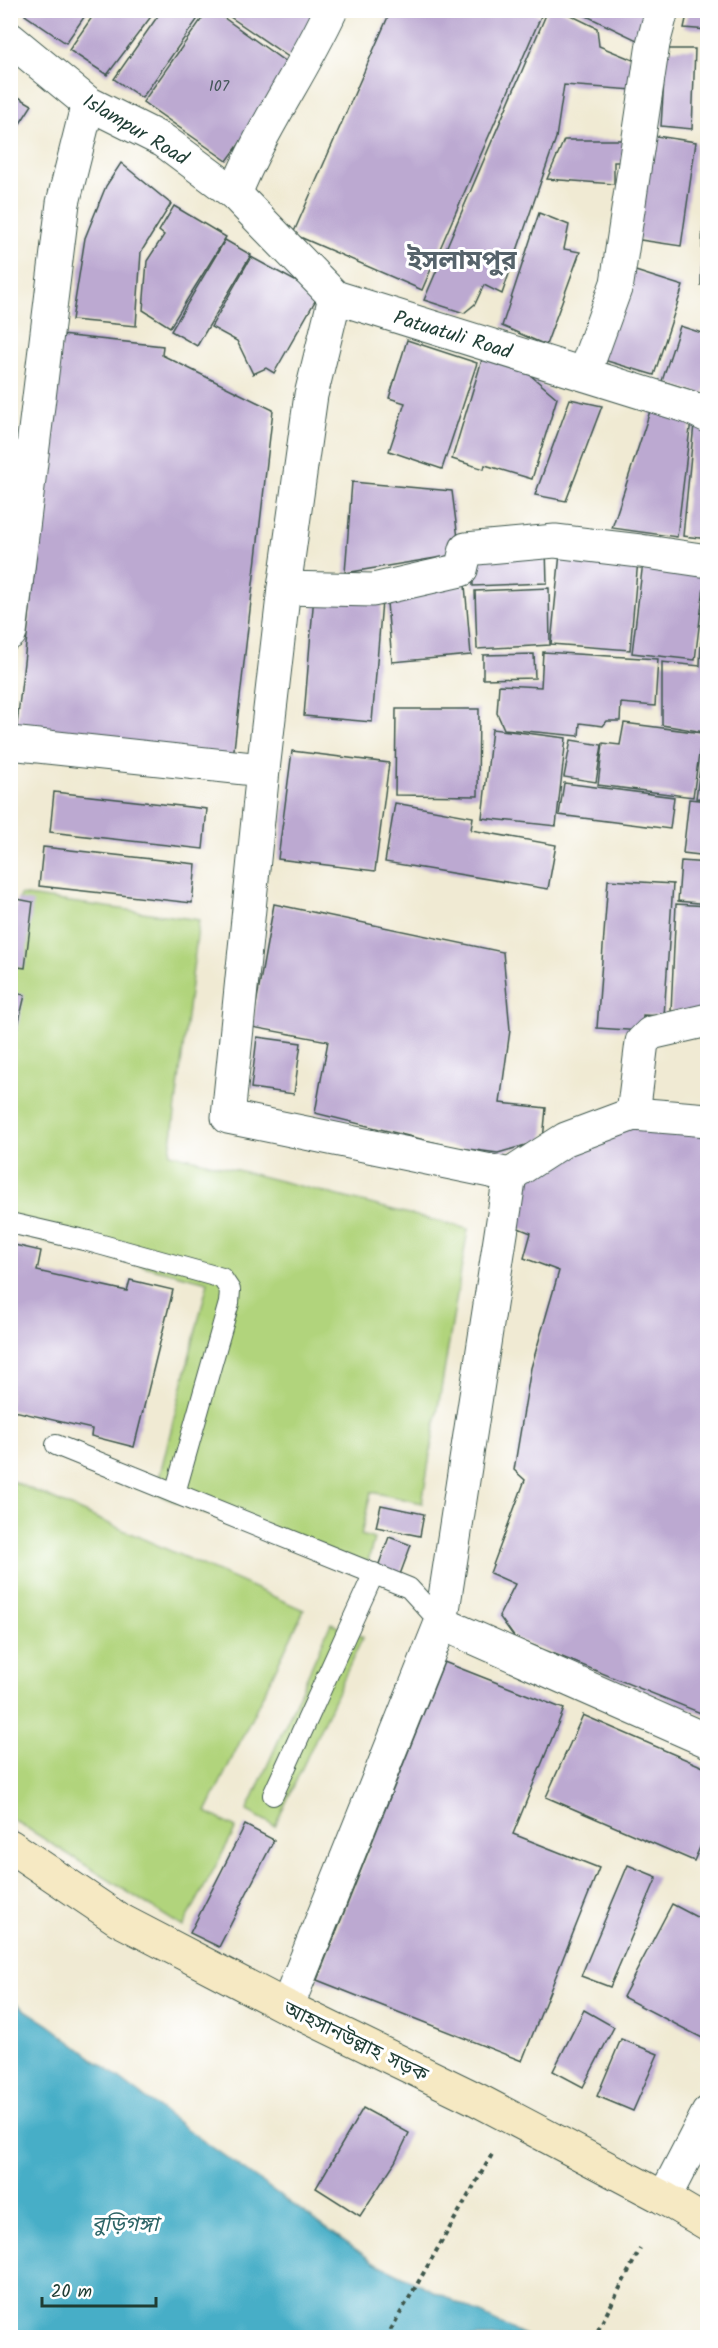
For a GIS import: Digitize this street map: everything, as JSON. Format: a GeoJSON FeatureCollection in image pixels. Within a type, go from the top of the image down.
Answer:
{"type":"FeatureCollection","features":[{"type":"Feature","properties":{"kind":"street"},"geometry":{"type":"LineString","coordinates":[[235,194],[248,161],[314,47],[331,10]]}},
{"type":"Feature","properties":{"kind":"street"},"geometry":{"type":"LineString","coordinates":[[584,374],[617,283],[653,44],[662,10]]}},
{"type":"Feature","properties":{"kind":"street","name":"Islampur Road"},"geometry":{"type":"LineString","coordinates":[[10,39],[88,103],[164,141],[235,194]]}},
{"type":"Feature","properties":{"kind":"street"},"geometry":{"type":"LineString","coordinates":[[10,633],[63,203],[88,103]]}},
{"type":"Feature","properties":{"kind":"street","name":"Patuatuli Road"},"geometry":{"type":"LineString","coordinates":[[235,194],[335,297],[689,407],[708,416]]}},
{"type":"Feature","properties":{"kind":"street"},"geometry":{"type":"LineString","coordinates":[[335,297],[311,395],[284,588],[228,1117],[510,1175],[566,1139],[633,1114],[708,1120]]}},
{"type":"Feature","properties":{"kind":"street"},"geometry":{"type":"LineString","coordinates":[[284,588],[373,590],[461,570],[466,549],[555,541],[708,561]]}},
{"type":"Feature","properties":{"kind":"street"},"geometry":{"type":"LineString","coordinates":[[10,743],[263,770]]}},
{"type":"Feature","properties":{"kind":"street"},"geometry":{"type":"LineString","coordinates":[[633,1114],[642,1042],[651,1033],[708,1020]]}},
{"type":"Feature","properties":{"kind":"street"},"geometry":{"type":"LineString","coordinates":[[287,2007],[441,1623],[510,1175]]}},
{"type":"Feature","properties":{"kind":"street"},"geometry":{"type":"LineString","coordinates":[[441,1623],[708,1741]]}},
{"type":"Feature","properties":{"kind":"street","name":"আহসানউল্লাহ সড়ক"},"geometry":{"type":"LineString","coordinates":[[10,1846],[118,1919],[287,2007],[476,2099],[664,2198],[708,2224]]}},
{"type":"Feature","properties":{"kind":"street"},"geometry":{"type":"LineString","coordinates":[[664,2198],[708,2113]]}},
{"type":"Feature","properties":{"kind":"lane"},"geometry":{"type":"LineString","coordinates":[[10,1223],[88,1241],[222,1278],[230,1290],[229,1303],[176,1493]]}},
{"type":"Feature","properties":{"kind":"lane"},"geometry":{"type":"LineString","coordinates":[[56,1445],[409,1588],[441,1623]]}},
{"type":"Feature","properties":{"kind":"lane"},"geometry":{"type":"LineString","coordinates":[[273,1795],[374,1573]]}},
{"type":"Feature","properties":{"kind":"path"},"geometry":{"type":"LineString","coordinates":[[386,2337],[494,2151]]}},
{"type":"Feature","properties":{"kind":"path"},"geometry":{"type":"LineString","coordinates":[[594,2337],[640,2249]]}},
{"type":"Feature","properties":{"kind":"green space"},"geometry":{"type":"Polygon","coordinates":[[[20,895],[199,920],[170,1153],[468,1229],[422,1503],[371,1492],[361,1535],[374,1539],[365,1573],[155,1494],[208,1282],[11,1233],[10,946],[20,895]]]}},
{"type":"Feature","properties":{"kind":"green space"},"geometry":{"type":"Polygon","coordinates":[[[10,1480],[304,1610],[206,1812],[236,1828],[183,1927],[11,1818],[10,1480]]]}},
{"type":"Feature","properties":{"kind":"green space"},"geometry":{"type":"Polygon","coordinates":[[[331,1623],[363,1637],[275,1826],[247,1811],[331,1623]]]}},
{"type":"Feature","properties":{"kind":"water","name":"বুড়িগঙ্গা"},"geometry":{"type":"Polygon","coordinates":[[[10,2000],[49,2025],[185,2128],[374,2262],[528,2337],[11,2337],[10,2000]]]}},
{"type":"Feature","properties":{"kind":"building"},"geometry":{"type":"Polygon","coordinates":[[[29,10],[89,10],[66,43],[25,15],[29,10]]]}},
{"type":"Feature","properties":{"kind":"building"},"geometry":{"type":"Polygon","coordinates":[[[97,10],[156,10],[107,75],[69,50],[97,10]]]}},
{"type":"Feature","properties":{"kind":"building"},"geometry":{"type":"Polygon","coordinates":[[[162,10],[204,10],[142,98],[114,79],[162,10]]]}},
{"type":"Feature","properties":{"kind":"building"},"geometry":{"type":"Polygon","coordinates":[[[208,10],[213,10],[294,68],[227,161],[143,102],[208,10]]]}},
{"type":"Feature","properties":{"kind":"building"},"geometry":{"type":"Polygon","coordinates":[[[220,10],[320,10],[293,60],[220,10]]]}},
{"type":"Feature","properties":{"kind":"building"},"geometry":{"type":"Polygon","coordinates":[[[391,10],[529,10],[541,16],[422,290],[293,234],[391,10]]]}},
{"type":"Feature","properties":{"kind":"building"},"geometry":{"type":"Polygon","coordinates":[[[548,10],[560,10],[597,28],[599,46],[638,62],[634,90],[564,85],[556,138],[502,294],[484,285],[475,304],[464,313],[424,300],[548,10]]]}},
{"type":"Feature","properties":{"kind":"building"},"geometry":{"type":"Polygon","coordinates":[[[574,10],[648,10],[643,43],[574,10]]]}},
{"type":"Feature","properties":{"kind":"building"},"geometry":{"type":"Polygon","coordinates":[[[688,10],[708,10],[708,30],[684,28],[688,10]]]}},
{"type":"Feature","properties":{"kind":"building"},"geometry":{"type":"Polygon","coordinates":[[[666,49],[695,49],[692,129],[661,126],[666,49]]]}},
{"type":"Feature","properties":{"kind":"building"},"geometry":{"type":"Polygon","coordinates":[[[10,92],[32,105],[10,139],[10,92]]]}},
{"type":"Feature","properties":{"kind":"building"},"geometry":{"type":"Polygon","coordinates":[[[643,134],[696,142],[681,246],[627,238],[643,134]]]}},
{"type":"Feature","properties":{"kind":"building"},"geometry":{"type":"Polygon","coordinates":[[[564,140],[627,140],[622,162],[614,162],[614,184],[547,179],[564,140]]]}},
{"type":"Feature","properties":{"kind":"building"},"geometry":{"type":"Polygon","coordinates":[[[121,163],[171,204],[141,252],[136,326],[72,320],[85,238],[106,186],[121,163]]]}},
{"type":"Feature","properties":{"kind":"building"},"geometry":{"type":"Polygon","coordinates":[[[174,206],[226,237],[170,327],[143,310],[147,261],[164,235],[159,231],[174,206]]]}},
{"type":"Feature","properties":{"kind":"building"},"geometry":{"type":"Polygon","coordinates":[[[539,213],[569,225],[564,249],[580,252],[546,345],[502,326],[539,213]]]}},
{"type":"Feature","properties":{"kind":"building"},"geometry":{"type":"Polygon","coordinates":[[[703,217],[708,217],[708,285],[701,285],[703,217]]]}},
{"type":"Feature","properties":{"kind":"building"},"geometry":{"type":"Polygon","coordinates":[[[225,240],[251,255],[197,346],[171,331],[225,240]]]}},
{"type":"Feature","properties":{"kind":"building"},"geometry":{"type":"Polygon","coordinates":[[[251,257],[319,294],[274,373],[266,368],[253,374],[237,341],[211,327],[251,257]]]}},
{"type":"Feature","properties":{"kind":"building"},"geometry":{"type":"Polygon","coordinates":[[[626,268],[683,286],[654,375],[597,358],[626,268]]]}},
{"type":"Feature","properties":{"kind":"building"},"geometry":{"type":"Polygon","coordinates":[[[680,326],[708,335],[708,381],[703,394],[662,381],[680,326]]]}},
{"type":"Feature","properties":{"kind":"building"},"geometry":{"type":"Polygon","coordinates":[[[61,335],[163,346],[162,355],[273,410],[233,758],[16,733],[61,335]]]}},
{"type":"Feature","properties":{"kind":"building"},"geometry":{"type":"Polygon","coordinates":[[[407,340],[477,363],[442,469],[389,451],[405,403],[389,398],[407,340]]]}},
{"type":"Feature","properties":{"kind":"building"},"geometry":{"type":"Polygon","coordinates":[[[484,353],[516,363],[557,398],[532,479],[485,465],[484,469],[452,459],[484,353]]]}},
{"type":"Feature","properties":{"kind":"building"},"geometry":{"type":"Polygon","coordinates":[[[570,399],[602,406],[566,501],[535,495],[570,399]]]}},
{"type":"Feature","properties":{"kind":"building"},"geometry":{"type":"Polygon","coordinates":[[[651,408],[691,420],[677,537],[612,528],[651,408]]]}},
{"type":"Feature","properties":{"kind":"building"},"geometry":{"type":"Polygon","coordinates":[[[694,424],[708,431],[708,539],[683,536],[694,424]]]}},
{"type":"Feature","properties":{"kind":"building"},"geometry":{"type":"Polygon","coordinates":[[[352,482],[452,491],[460,554],[345,573],[352,482]]]}},
{"type":"Feature","properties":{"kind":"building"},"geometry":{"type":"Polygon","coordinates":[[[546,549],[547,583],[473,586],[472,552],[546,549]]]}},
{"type":"Feature","properties":{"kind":"building"},"geometry":{"type":"Polygon","coordinates":[[[560,553],[638,560],[630,650],[551,644],[560,553]]]}},
{"type":"Feature","properties":{"kind":"building"},"geometry":{"type":"Polygon","coordinates":[[[643,562],[706,570],[695,660],[632,653],[643,562]]]}},
{"type":"Feature","properties":{"kind":"building"},"geometry":{"type":"Polygon","coordinates":[[[465,585],[471,655],[392,662],[386,591],[465,585]]]}},
{"type":"Feature","properties":{"kind":"building"},"geometry":{"type":"Polygon","coordinates":[[[549,588],[550,645],[477,649],[475,591],[549,588]]]}},
{"type":"Feature","properties":{"kind":"building"},"geometry":{"type":"Polygon","coordinates":[[[314,595],[382,601],[372,722],[304,716],[314,595]]]}},
{"type":"Feature","properties":{"kind":"building"},"geometry":{"type":"Polygon","coordinates":[[[707,619],[708,635],[703,635],[707,619]]]}},
{"type":"Feature","properties":{"kind":"building"},"geometry":{"type":"Polygon","coordinates":[[[708,641],[708,799],[696,798],[705,732],[662,725],[662,662],[700,666],[701,642],[708,641]]]}},
{"type":"Feature","properties":{"kind":"building"},"geometry":{"type":"Polygon","coordinates":[[[543,652],[658,659],[655,706],[621,703],[620,721],[607,721],[603,726],[580,723],[579,736],[504,729],[497,713],[499,685],[541,687],[543,652]]]}},
{"type":"Feature","properties":{"kind":"building"},"geometry":{"type":"Polygon","coordinates":[[[534,654],[535,678],[483,679],[483,655],[534,654]]]}},
{"type":"Feature","properties":{"kind":"building"},"geometry":{"type":"Polygon","coordinates":[[[396,709],[479,709],[478,796],[395,795],[396,709]]]}},
{"type":"Feature","properties":{"kind":"building"},"geometry":{"type":"Polygon","coordinates":[[[624,723],[702,733],[693,797],[598,785],[603,743],[620,745],[624,723]]]}},
{"type":"Feature","properties":{"kind":"building"},"geometry":{"type":"Polygon","coordinates":[[[492,729],[566,738],[556,826],[482,818],[492,729]]]}},
{"type":"Feature","properties":{"kind":"building"},"geometry":{"type":"Polygon","coordinates":[[[571,740],[602,745],[596,782],[564,777],[571,740]]]}},
{"type":"Feature","properties":{"kind":"building"},"geometry":{"type":"Polygon","coordinates":[[[292,751],[389,763],[375,871],[278,859],[292,751]]]}},
{"type":"Feature","properties":{"kind":"building"},"geometry":{"type":"Polygon","coordinates":[[[564,783],[674,797],[670,829],[559,815],[564,783]]]}},
{"type":"Feature","properties":{"kind":"building"},"geometry":{"type":"Polygon","coordinates":[[[54,792],[207,809],[203,849],[50,832],[54,792]]]}},
{"type":"Feature","properties":{"kind":"building"},"geometry":{"type":"Polygon","coordinates":[[[689,799],[708,801],[708,856],[683,853],[689,799]]]}},
{"type":"Feature","properties":{"kind":"building"},"geometry":{"type":"Polygon","coordinates":[[[395,803],[473,817],[471,830],[556,845],[548,889],[385,862],[395,803]]]}},
{"type":"Feature","properties":{"kind":"building"},"geometry":{"type":"Polygon","coordinates":[[[43,847],[196,864],[192,903],[39,886],[43,847]]]}},
{"type":"Feature","properties":{"kind":"building"},"geometry":{"type":"Polygon","coordinates":[[[681,861],[708,863],[708,904],[678,901],[681,861]]]}},
{"type":"Feature","properties":{"kind":"building"},"geometry":{"type":"Polygon","coordinates":[[[608,880],[673,884],[664,1016],[643,1015],[642,1031],[597,1028],[608,880]]]}},
{"type":"Feature","properties":{"kind":"building"},"geometry":{"type":"Polygon","coordinates":[[[17,899],[33,902],[25,968],[10,966],[10,946],[17,899]]]}},
{"type":"Feature","properties":{"kind":"building"},"geometry":{"type":"Polygon","coordinates":[[[274,904],[503,952],[510,1030],[500,1103],[546,1108],[543,1140],[498,1153],[453,1147],[315,1113],[328,1041],[252,1027],[274,904]]]}},
{"type":"Feature","properties":{"kind":"building"},"geometry":{"type":"Polygon","coordinates":[[[676,904],[708,906],[708,1012],[671,1011],[676,904]]]}},
{"type":"Feature","properties":{"kind":"building"},"geometry":{"type":"Polygon","coordinates":[[[10,992],[25,995],[14,1042],[10,1041],[10,992]]]}},
{"type":"Feature","properties":{"kind":"building"},"geometry":{"type":"Polygon","coordinates":[[[257,1037],[301,1043],[294,1094],[251,1088],[257,1037]]]}},
{"type":"Feature","properties":{"kind":"building"},"geometry":{"type":"Polygon","coordinates":[[[635,1123],[708,1130],[708,1716],[515,1638],[499,1616],[515,1584],[490,1573],[525,1480],[514,1470],[531,1368],[559,1271],[524,1258],[531,1233],[513,1226],[524,1179],[567,1147],[635,1123]]]}},
{"type":"Feature","properties":{"kind":"building"},"geometry":{"type":"Polygon","coordinates":[[[10,1244],[41,1251],[37,1271],[127,1291],[130,1280],[173,1290],[134,1447],[91,1436],[92,1429],[10,1410],[10,1244]]]}},
{"type":"Feature","properties":{"kind":"building"},"geometry":{"type":"Polygon","coordinates":[[[381,1505],[424,1514],[420,1536],[376,1527],[381,1505]]]}},
{"type":"Feature","properties":{"kind":"building"},"geometry":{"type":"Polygon","coordinates":[[[389,1537],[411,1545],[398,1580],[376,1572],[389,1537]]]}},
{"type":"Feature","properties":{"kind":"building"},"geometry":{"type":"Polygon","coordinates":[[[444,1662],[564,1709],[513,1834],[599,1868],[522,2061],[317,1980],[444,1662]]]}},
{"type":"Feature","properties":{"kind":"building"},"geometry":{"type":"Polygon","coordinates":[[[583,1715],[708,1769],[708,1829],[694,1861],[546,1797],[583,1715]]]}},
{"type":"Feature","properties":{"kind":"building"},"geometry":{"type":"Polygon","coordinates":[[[245,1825],[274,1840],[219,1947],[190,1933],[245,1825]]]}},
{"type":"Feature","properties":{"kind":"building"},"geometry":{"type":"Polygon","coordinates":[[[628,1865],[657,1877],[610,1987],[581,1976],[628,1865]]]}},
{"type":"Feature","properties":{"kind":"building"},"geometry":{"type":"Polygon","coordinates":[[[672,1904],[708,1923],[708,2041],[623,1997],[672,1904]]]}},
{"type":"Feature","properties":{"kind":"building"},"geometry":{"type":"Polygon","coordinates":[[[584,2010],[614,2027],[583,2087],[553,2071],[584,2010]]]}},
{"type":"Feature","properties":{"kind":"building"},"geometry":{"type":"Polygon","coordinates":[[[621,2039],[658,2054],[633,2111],[597,2096],[621,2039]]]}},
{"type":"Feature","properties":{"kind":"building"},"geometry":{"type":"Polygon","coordinates":[[[363,2108],[409,2133],[395,2162],[360,2216],[316,2188],[363,2108]]]}},
{"type":"Feature","properties":{"kind":"district","name":"ইসলামপুর"},"geometry":{"type":"Point","coordinates":[462,260]}}]}
